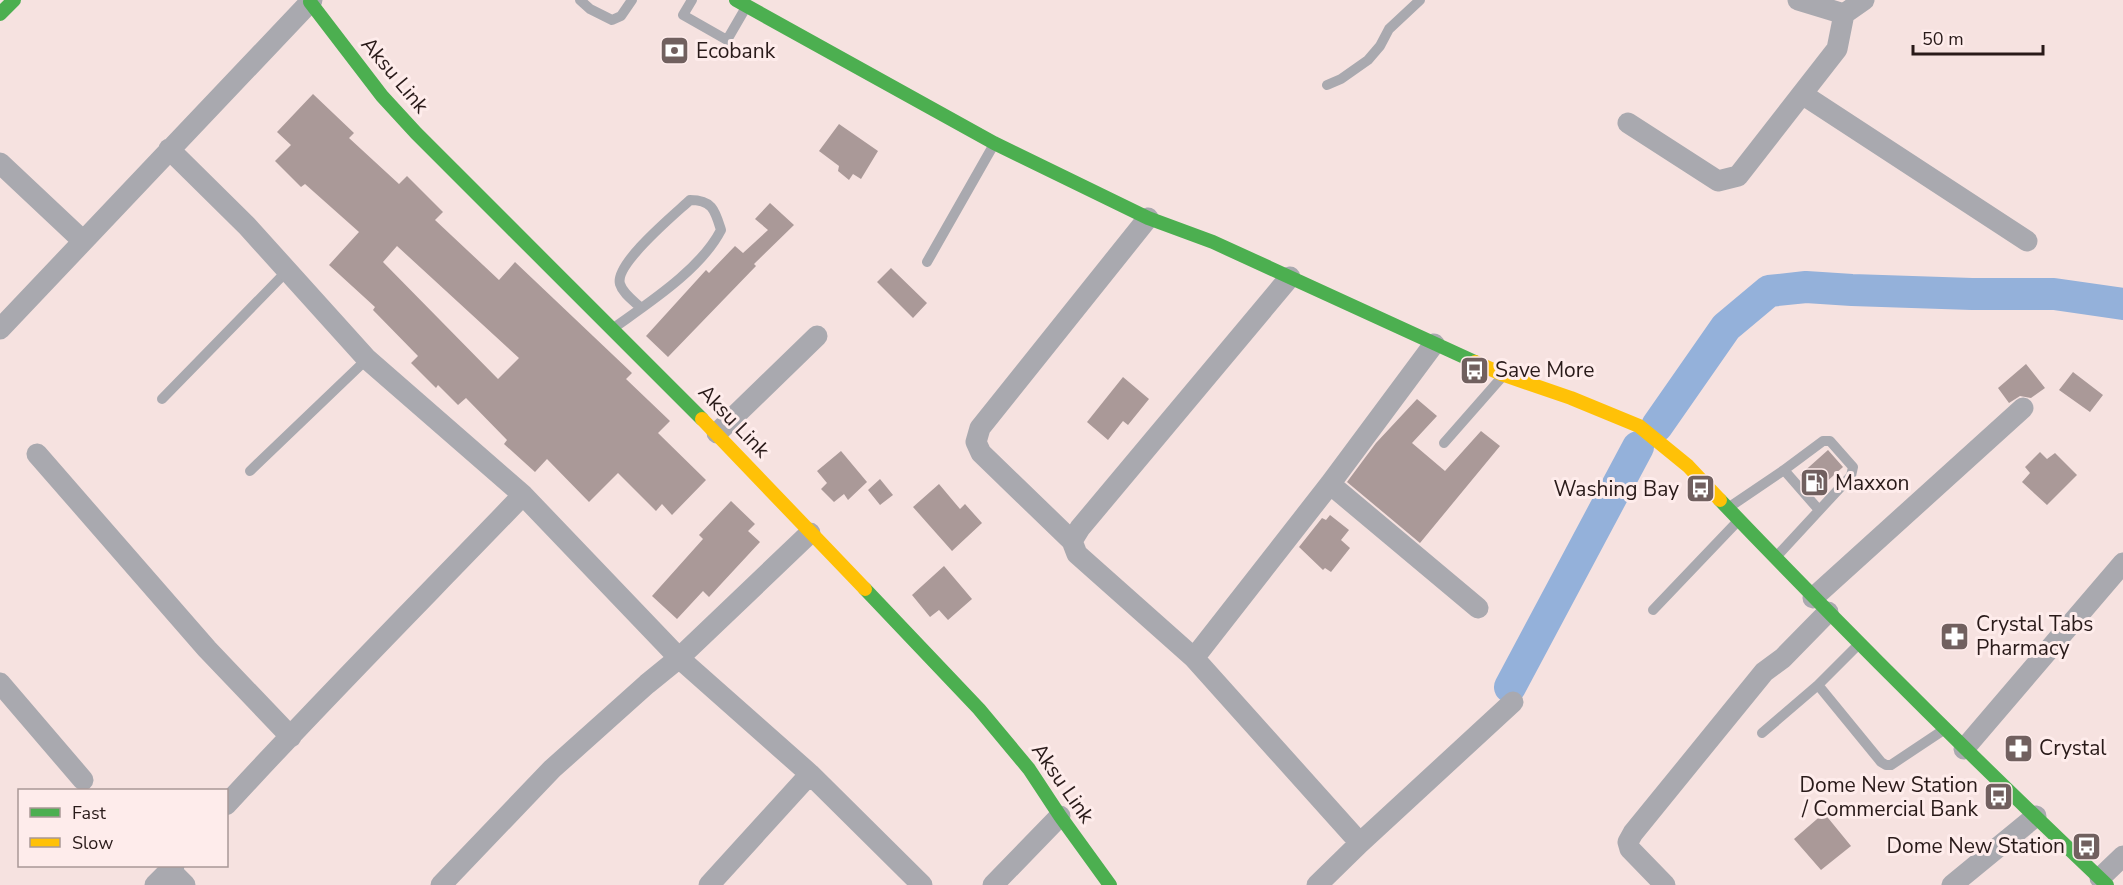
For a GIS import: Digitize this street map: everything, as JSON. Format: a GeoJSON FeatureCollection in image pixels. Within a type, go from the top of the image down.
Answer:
{"type":"FeatureCollection","features":[{"type":"Feature","properties":{"kind":"main road"},"geometry":{"type":"LineString","coordinates":[[0,14],[14,0]]}},
{"type":"Feature","properties":{"kind":"main road","name":"Aksu Link"},"geometry":{"type":"LineString","coordinates":[[311,1],[382,96],[416,133],[717,433],[997,729],[1029,769],[1110,885]]}},
{"type":"Feature","properties":{"kind":"main road"},"geometry":{"type":"LineString","coordinates":[[742,3],[994,143],[1148,218],[1213,242],[1504,375],[1572,398],[1639,426],[1679,458],[1964,749],[2104,882]]}},
{"type":"Feature","properties":{"kind":"street"},"geometry":{"type":"LineString","coordinates":[[1798,0],[1844,14]]}},
{"type":"Feature","properties":{"kind":"street"},"geometry":{"type":"LineString","coordinates":[[1628,123],[1718,181],[1738,176],[1837,49],[1844,14],[1864,0]]}},
{"type":"Feature","properties":{"kind":"street"},"geometry":{"type":"LineString","coordinates":[[0,329],[311,1]]}},
{"type":"Feature","properties":{"kind":"street"},"geometry":{"type":"LineString","coordinates":[[1802,94],[2027,241]]}},
{"type":"Feature","properties":{"kind":"street"},"geometry":{"type":"LineString","coordinates":[[169,149],[247,226],[367,359],[523,495],[679,658],[810,774],[922,885]]}},
{"type":"Feature","properties":{"kind":"street"},"geometry":{"type":"LineString","coordinates":[[0,163],[83,241]]}},
{"type":"Feature","properties":{"kind":"street"},"geometry":{"type":"LineString","coordinates":[[1148,218],[980,428],[976,442],[981,453],[1072,541],[1077,554],[1194,658],[1360,843]]}},
{"type":"Feature","properties":{"kind":"street"},"geometry":{"type":"LineString","coordinates":[[1072,541],[1080,528],[1290,277]]}},
{"type":"Feature","properties":{"kind":"street"},"geometry":{"type":"LineString","coordinates":[[717,433],[818,336]]}},
{"type":"Feature","properties":{"kind":"street"},"geometry":{"type":"LineString","coordinates":[[1194,658],[1330,484],[1434,344]]}},
{"type":"Feature","properties":{"kind":"street"},"geometry":{"type":"LineString","coordinates":[[1665,885],[1630,849],[1628,842],[1633,833],[1764,672],[1784,658],[1821,605],[2023,408]]}},
{"type":"Feature","properties":{"kind":"street"},"geometry":{"type":"LineString","coordinates":[[37,454],[207,649],[291,736]]}},
{"type":"Feature","properties":{"kind":"street"},"geometry":{"type":"LineString","coordinates":[[1330,484],[1478,608]]}},
{"type":"Feature","properties":{"kind":"street"},"geometry":{"type":"LineString","coordinates":[[228,803],[351,671],[419,604],[523,495]]}},
{"type":"Feature","properties":{"kind":"street"},"geometry":{"type":"LineString","coordinates":[[441,885],[552,769],[679,658],[810,533]]}},
{"type":"Feature","properties":{"kind":"street"},"geometry":{"type":"LineString","coordinates":[[1964,749],[2123,563]]}},
{"type":"Feature","properties":{"kind":"street"},"geometry":{"type":"LineString","coordinates":[[0,683],[83,780]]}},
{"type":"Feature","properties":{"kind":"street"},"geometry":{"type":"LineString","coordinates":[[1317,885],[1513,702]]}},
{"type":"Feature","properties":{"kind":"street"},"geometry":{"type":"LineString","coordinates":[[709,885],[810,774]]}},
{"type":"Feature","properties":{"kind":"street"},"geometry":{"type":"LineString","coordinates":[[993,885],[1060,816]]}},
{"type":"Feature","properties":{"kind":"street"},"geometry":{"type":"LineString","coordinates":[[1952,885],[2036,816]]}},
{"type":"Feature","properties":{"kind":"street"},"geometry":{"type":"LineString","coordinates":[[2104,882],[2123,856]]}},
{"type":"Feature","properties":{"kind":"lane"},"geometry":{"type":"LineString","coordinates":[[580,0],[590,9],[612,20],[621,16],[632,0]]}},
{"type":"Feature","properties":{"kind":"lane"},"geometry":{"type":"LineString","coordinates":[[692,0],[683,15],[727,40],[742,3]]}},
{"type":"Feature","properties":{"kind":"lane"},"geometry":{"type":"LineString","coordinates":[[1327,86],[1368,60],[1380,46],[1389,29],[1420,0]]}},
{"type":"Feature","properties":{"kind":"lane"},"geometry":{"type":"LineString","coordinates":[[927,262],[994,143]]}},
{"type":"Feature","properties":{"kind":"lane"},"geometry":{"type":"LineString","coordinates":[[613,329],[673,285],[716,240],[721,230],[715,210],[709,204],[700,200],[690,200],[655,232],[621,271],[619,282],[625,292],[641,308]]}},
{"type":"Feature","properties":{"kind":"lane"},"geometry":{"type":"LineString","coordinates":[[162,399],[287,272]]}},
{"type":"Feature","properties":{"kind":"lane"},"geometry":{"type":"LineString","coordinates":[[250,471],[367,359]]}},
{"type":"Feature","properties":{"kind":"lane"},"geometry":{"type":"LineString","coordinates":[[1444,443],[1504,375]]}},
{"type":"Feature","properties":{"kind":"lane"},"geometry":{"type":"LineString","coordinates":[[1728,508],[1827,440],[1853,467],[1854,472],[1851,477],[1775,557]]}},
{"type":"Feature","properties":{"kind":"lane"},"geometry":{"type":"LineString","coordinates":[[1784,470],[1819,510]]}},
{"type":"Feature","properties":{"kind":"lane"},"geometry":{"type":"LineString","coordinates":[[1653,610],[1739,519]]}},
{"type":"Feature","properties":{"kind":"lane"},"geometry":{"type":"LineString","coordinates":[[1762,734],[1860,644]]}},
{"type":"Feature","properties":{"kind":"lane"},"geometry":{"type":"LineString","coordinates":[[1818,685],[1873,753],[1886,765],[1892,765],[1945,729]]}},
{"type":"Feature","properties":{"kind":"building"},"geometry":{"type":"Polygon","coordinates":[[[313,94],[354,133],[349,138],[399,184],[407,176],[443,212],[435,220],[499,280],[515,262],[632,373],[626,379],[670,421],[658,433],[706,480],[672,515],[662,504],[656,511],[618,473],[589,502],[547,459],[535,472],[504,444],[507,440],[466,398],[458,405],[438,385],[436,388],[411,363],[418,356],[373,310],[375,307],[329,265],[359,232],[305,184],[301,187],[275,161],[291,145],[277,132],[313,94]],[[397,246],[383,262],[498,379],[519,358],[397,246]]]}},
{"type":"Feature","properties":{"kind":"building"},"geometry":{"type":"Polygon","coordinates":[[[839,124],[878,151],[861,179],[853,174],[849,180],[838,171],[839,166],[819,151],[839,124]]]}},
{"type":"Feature","properties":{"kind":"building"},"geometry":{"type":"Polygon","coordinates":[[[770,203],[794,225],[754,264],[756,266],[668,357],[646,336],[706,270],[709,273],[735,246],[743,253],[768,230],[755,219],[770,203]]]}},
{"type":"Feature","properties":{"kind":"building"},"geometry":{"type":"Polygon","coordinates":[[[891,268],[927,303],[913,318],[877,282],[891,268]]]}},
{"type":"Feature","properties":{"kind":"building"},"geometry":{"type":"Polygon","coordinates":[[[2026,364],[2045,388],[2031,398],[2020,396],[2009,403],[1998,388],[2026,364]]]}},
{"type":"Feature","properties":{"kind":"building"},"geometry":{"type":"Polygon","coordinates":[[[2073,372],[2103,395],[2090,412],[2059,390],[2073,372]]]}},
{"type":"Feature","properties":{"kind":"building"},"geometry":{"type":"Polygon","coordinates":[[[1123,377],[1149,399],[1128,425],[1123,421],[1108,440],[1087,422],[1123,377]]]}},
{"type":"Feature","properties":{"kind":"building"},"geometry":{"type":"Polygon","coordinates":[[[1417,399],[1437,416],[1412,443],[1445,471],[1481,431],[1500,446],[1420,543],[1347,482],[1376,443],[1417,399]]]}},
{"type":"Feature","properties":{"kind":"building"},"geometry":{"type":"Polygon","coordinates":[[[1828,450],[1843,467],[1815,492],[1800,475],[1828,450]]]}},
{"type":"Feature","properties":{"kind":"building"},"geometry":{"type":"Polygon","coordinates":[[[841,451],[867,482],[848,500],[844,494],[834,502],[821,489],[827,483],[817,471],[841,451]]]}},
{"type":"Feature","properties":{"kind":"building"},"geometry":{"type":"Polygon","coordinates":[[[2040,452],[2047,459],[2055,453],[2077,475],[2047,505],[2022,482],[2030,473],[2025,467],[2040,452]]]}},
{"type":"Feature","properties":{"kind":"building"},"geometry":{"type":"Polygon","coordinates":[[[880,479],[893,495],[880,505],[868,490],[880,479]]]}},
{"type":"Feature","properties":{"kind":"building"},"geometry":{"type":"Polygon","coordinates":[[[939,484],[960,509],[965,504],[982,523],[952,551],[913,507],[939,484]]]}},
{"type":"Feature","properties":{"kind":"building"},"geometry":{"type":"Polygon","coordinates":[[[731,501],[755,524],[748,531],[760,542],[709,597],[703,591],[677,619],[652,596],[703,539],[699,535],[731,501]]]}},
{"type":"Feature","properties":{"kind":"building"},"geometry":{"type":"Polygon","coordinates":[[[1330,515],[1349,530],[1341,540],[1350,548],[1331,572],[1325,568],[1323,570],[1299,547],[1322,518],[1326,520],[1330,515]]]}},
{"type":"Feature","properties":{"kind":"building"},"geometry":{"type":"Polygon","coordinates":[[[944,566],[972,599],[948,620],[939,610],[930,617],[912,595],[944,566]]]}},
{"type":"Feature","properties":{"kind":"building"},"geometry":{"type":"Polygon","coordinates":[[[1824,813],[1851,846],[1821,870],[1794,839],[1824,813]]]}},
{"type":"Feature","properties":{"kind":"waterway"},"geometry":{"type":"LineString","coordinates":[[1657,426],[1726,327],[1769,291],[1806,287],[1972,294],[2054,294],[2123,304]]}},
{"type":"Feature","properties":{"kind":"waterway"},"geometry":{"type":"LineString","coordinates":[[1510,687],[1638,447]]}},
{"type":"Feature","properties":{"kind":"traffic: fast"},"geometry":{"type":"LineString","coordinates":[[0,14],[14,0]]}},
{"type":"Feature","properties":{"kind":"traffic: fast"},"geometry":{"type":"LineString","coordinates":[[736,0],[994,143],[1148,218],[1213,242],[1475,362]]}},
{"type":"Feature","properties":{"kind":"traffic: fast"},"geometry":{"type":"LineString","coordinates":[[310,2],[382,96],[416,133],[702,419]]}},
{"type":"Feature","properties":{"kind":"traffic: fast"},"geometry":{"type":"LineString","coordinates":[[1720,500],[1911,695],[2107,885]]}},
{"type":"Feature","properties":{"kind":"traffic: fast"},"geometry":{"type":"LineString","coordinates":[[865,589],[979,709],[1029,769],[1110,885]]}},
{"type":"Feature","properties":{"kind":"traffic: slow"},"geometry":{"type":"LineString","coordinates":[[1475,362],[1639,426],[1688,466],[1720,500]]}},
{"type":"Feature","properties":{"kind":"traffic: slow"},"geometry":{"type":"LineString","coordinates":[[702,419],[865,589]]}},
{"type":"Feature","properties":{"kind":"place","name":"Ecobank"},"geometry":{"type":"Point","coordinates":[675,51]}},
{"type":"Feature","properties":{"kind":"place","name":"Save More"},"geometry":{"type":"Point","coordinates":[1474,370]}},
{"type":"Feature","properties":{"kind":"place","name":"Maxxon"},"geometry":{"type":"Point","coordinates":[1814,483]}},
{"type":"Feature","properties":{"kind":"place","name":"Washing Bay"},"geometry":{"type":"Point","coordinates":[1700,489]}},
{"type":"Feature","properties":{"kind":"place","name":"Crystal Tabs Pharmacy"},"geometry":{"type":"Point","coordinates":[1955,636]}},
{"type":"Feature","properties":{"kind":"place","name":"Crystal"},"geometry":{"type":"Point","coordinates":[2018,748]}},
{"type":"Feature","properties":{"kind":"place","name":"Dome New Station / Commercial Bank"},"geometry":{"type":"Point","coordinates":[1999,797]}},
{"type":"Feature","properties":{"kind":"place","name":"Dome New Station"},"geometry":{"type":"Point","coordinates":[2086,846]}}]}
